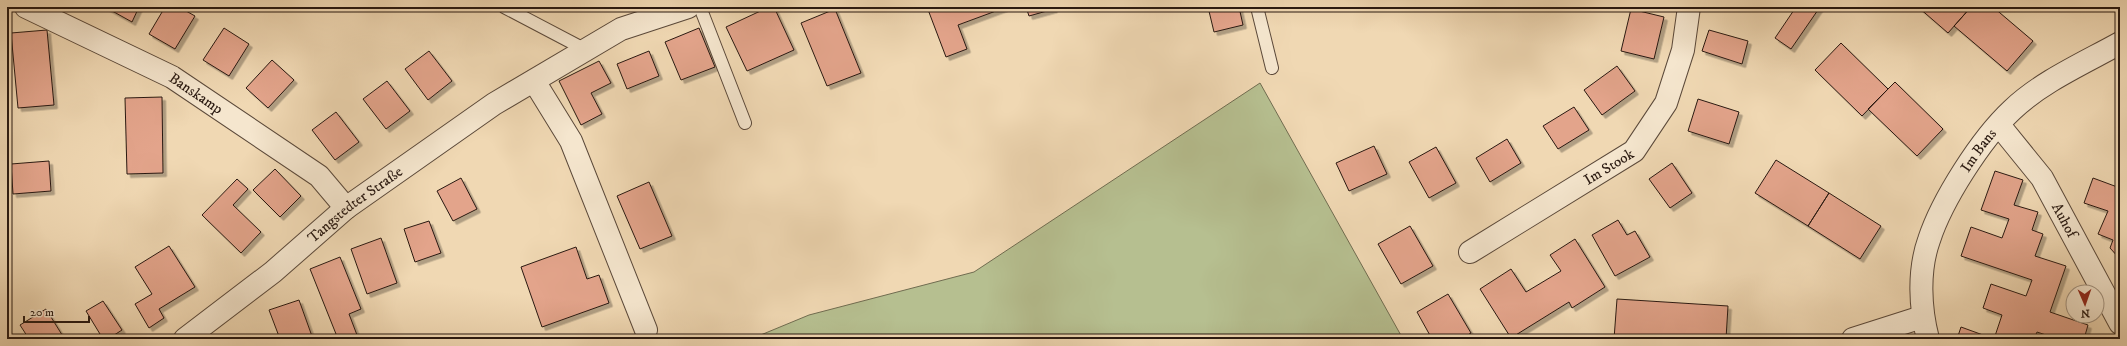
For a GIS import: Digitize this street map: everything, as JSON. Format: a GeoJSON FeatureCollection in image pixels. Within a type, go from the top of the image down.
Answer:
{"type":"FeatureCollection","features":[{"type":"Feature","properties":{"kind":"street","name":"Banskamp"},"geometry":{"type":"LineString","coordinates":[[26,7],[172,77],[319,176],[346,208]]}},
{"type":"Feature","properties":{"kind":"street","name":"Tangstedter Straße"},"geometry":{"type":"LineString","coordinates":[[185,339],[273,272],[346,208],[494,104],[621,29],[688,7]]}},
{"type":"Feature","properties":{"kind":"street","name":"Im Stook"},"geometry":{"type":"LineString","coordinates":[[1470,252],[1634,151],[1666,103],[1683,50],[1689,7]]}},
{"type":"Feature","properties":{"kind":"street","name":"Im Bans"},"geometry":{"type":"LineString","coordinates":[[1928,339],[1922,317],[1922,277],[1929,240],[1946,202],[1973,158],[1998,125],[2012,110],[2053,80],[2120,43]]}},
{"type":"Feature","properties":{"kind":"street"},"geometry":{"type":"LineString","coordinates":[[534,81],[571,141],[646,330]]}},
{"type":"Feature","properties":{"kind":"street","name":"Auhof"},"geometry":{"type":"LineString","coordinates":[[1998,125],[2042,178],[2120,323]]}},
{"type":"Feature","properties":{"kind":"street"},"geometry":{"type":"LineString","coordinates":[[1853,339],[1922,317]]}},
{"type":"Feature","properties":{"kind":"lane"},"geometry":{"type":"LineString","coordinates":[[504,7],[586,50]]}},
{"type":"Feature","properties":{"kind":"lane"},"geometry":{"type":"LineString","coordinates":[[700,7],[745,123]]}},
{"type":"Feature","properties":{"kind":"lane"},"geometry":{"type":"LineString","coordinates":[[1258,7],[1272,68]]}},
{"type":"Feature","properties":{"kind":"green space"},"geometry":{"type":"Polygon","coordinates":[[[1260,83],[1403,339],[751,339],[809,315],[974,272],[1260,83]]]}},
{"type":"Feature","properties":{"kind":"building"},"geometry":{"type":"Polygon","coordinates":[[[105,7],[139,7],[132,22],[105,7]]]}},
{"type":"Feature","properties":{"kind":"building"},"geometry":{"type":"Polygon","coordinates":[[[165,7],[179,7],[195,16],[175,49],[149,34],[165,7]]]}},
{"type":"Feature","properties":{"kind":"building"},"geometry":{"type":"Polygon","coordinates":[[[769,7],[774,7],[794,50],[747,71],[726,27],[769,7]]]}},
{"type":"Feature","properties":{"kind":"building"},"geometry":{"type":"Polygon","coordinates":[[[927,7],[1004,8],[958,25],[967,49],[946,57],[927,7]]]}},
{"type":"Feature","properties":{"kind":"building"},"geometry":{"type":"Polygon","coordinates":[[[1026,7],[1053,7],[1054,9],[1029,16],[1026,7]]]}},
{"type":"Feature","properties":{"kind":"building"},"geometry":{"type":"Polygon","coordinates":[[[1208,7],[1239,7],[1243,25],[1214,32],[1208,7]]]}},
{"type":"Feature","properties":{"kind":"building"},"geometry":{"type":"Polygon","coordinates":[[[1796,7],[1820,7],[1791,49],[1775,38],[1796,7]]]}},
{"type":"Feature","properties":{"kind":"building"},"geometry":{"type":"Polygon","coordinates":[[[1918,7],[1971,7],[1948,33],[1918,7]]]}},
{"type":"Feature","properties":{"kind":"building"},"geometry":{"type":"Polygon","coordinates":[[[1971,7],[1993,7],[2033,41],[2007,71],[1954,26],[1971,7]]]}},
{"type":"Feature","properties":{"kind":"building"},"geometry":{"type":"Polygon","coordinates":[[[835,9],[861,73],[827,86],[801,23],[835,9]]]}},
{"type":"Feature","properties":{"kind":"building"},"geometry":{"type":"Polygon","coordinates":[[[1631,9],[1664,17],[1654,59],[1621,51],[1631,9]]]}},
{"type":"Feature","properties":{"kind":"building"},"geometry":{"type":"Polygon","coordinates":[[[224,28],[249,44],[229,76],[203,60],[224,28]]]}},
{"type":"Feature","properties":{"kind":"building"},"geometry":{"type":"Polygon","coordinates":[[[699,28],[715,67],[681,80],[665,42],[699,28]]]}},
{"type":"Feature","properties":{"kind":"building"},"geometry":{"type":"Polygon","coordinates":[[[47,30],[54,105],[18,108],[11,33],[47,30]]]}},
{"type":"Feature","properties":{"kind":"building"},"geometry":{"type":"Polygon","coordinates":[[[1709,30],[1748,41],[1742,64],[1702,51],[1709,30]]]}},
{"type":"Feature","properties":{"kind":"building"},"geometry":{"type":"Polygon","coordinates":[[[1841,43],[1888,89],[1862,116],[1815,70],[1841,43]]]}},
{"type":"Feature","properties":{"kind":"building"},"geometry":{"type":"Polygon","coordinates":[[[429,51],[452,81],[428,100],[405,69],[429,51]]]}},
{"type":"Feature","properties":{"kind":"building"},"geometry":{"type":"Polygon","coordinates":[[[649,51],[659,76],[627,89],[617,64],[649,51]]]}},
{"type":"Feature","properties":{"kind":"building"},"geometry":{"type":"Polygon","coordinates":[[[272,60],[294,80],[268,108],[246,88],[272,60]]]}},
{"type":"Feature","properties":{"kind":"building"},"geometry":{"type":"Polygon","coordinates":[[[599,61],[611,83],[591,93],[602,114],[581,125],[559,81],[599,61]]]}},
{"type":"Feature","properties":{"kind":"building"},"geometry":{"type":"Polygon","coordinates":[[[1617,66],[1635,91],[1602,115],[1584,90],[1617,66]]]}},
{"type":"Feature","properties":{"kind":"building"},"geometry":{"type":"Polygon","coordinates":[[[387,81],[410,111],[386,129],[363,99],[387,81]]]}},
{"type":"Feature","properties":{"kind":"building"},"geometry":{"type":"Polygon","coordinates":[[[1895,82],[1943,129],[1917,156],[1868,109],[1895,82]]]}},
{"type":"Feature","properties":{"kind":"building"},"geometry":{"type":"Polygon","coordinates":[[[162,97],[163,173],[127,174],[125,98],[162,97]]]}},
{"type":"Feature","properties":{"kind":"building"},"geometry":{"type":"Polygon","coordinates":[[[1698,99],[1739,112],[1729,144],[1688,131],[1698,99]]]}},
{"type":"Feature","properties":{"kind":"building"},"geometry":{"type":"Polygon","coordinates":[[[1574,107],[1589,130],[1558,149],[1543,126],[1574,107]]]}},
{"type":"Feature","properties":{"kind":"building"},"geometry":{"type":"Polygon","coordinates":[[[336,112],[359,142],[335,160],[312,130],[336,112]]]}},
{"type":"Feature","properties":{"kind":"building"},"geometry":{"type":"Polygon","coordinates":[[[1507,139],[1521,163],[1490,182],[1476,158],[1507,139]]]}},
{"type":"Feature","properties":{"kind":"building"},"geometry":{"type":"Polygon","coordinates":[[[1374,146],[1387,174],[1349,191],[1336,163],[1374,146]]]}},
{"type":"Feature","properties":{"kind":"building"},"geometry":{"type":"Polygon","coordinates":[[[1436,147],[1456,183],[1429,198],[1409,162],[1436,147]]]}},
{"type":"Feature","properties":{"kind":"building"},"geometry":{"type":"Polygon","coordinates":[[[1776,160],[1829,193],[1808,226],[1755,193],[1776,160]]]}},
{"type":"Feature","properties":{"kind":"building"},"geometry":{"type":"Polygon","coordinates":[[[49,161],[51,191],[13,194],[11,164],[49,161]]]}},
{"type":"Feature","properties":{"kind":"building"},"geometry":{"type":"Polygon","coordinates":[[[1672,163],[1692,193],[1670,208],[1649,179],[1672,163]]]}},
{"type":"Feature","properties":{"kind":"building"},"geometry":{"type":"Polygon","coordinates":[[[275,169],[301,196],[280,217],[253,190],[275,169]]]}},
{"type":"Feature","properties":{"kind":"building"},"geometry":{"type":"Polygon","coordinates":[[[1995,171],[2023,180],[2014,205],[2038,212],[2032,230],[2043,234],[2035,256],[2066,266],[2050,312],[2065,317],[2065,324],[2088,325],[2084,339],[2058,339],[2037,332],[2034,339],[1994,339],[2002,315],[1983,308],[1991,284],[2026,296],[2032,280],[1961,256],[1971,227],[2002,238],[2009,219],[1981,210],[1995,171]]]}},
{"type":"Feature","properties":{"kind":"building"},"geometry":{"type":"Polygon","coordinates":[[[461,178],[477,209],[453,221],[437,191],[461,178]]]}},
{"type":"Feature","properties":{"kind":"building"},"geometry":{"type":"Polygon","coordinates":[[[2093,178],[2120,188],[2120,259],[2110,248],[2113,240],[2098,234],[2108,211],[2084,203],[2093,178]]]}},
{"type":"Feature","properties":{"kind":"building"},"geometry":{"type":"Polygon","coordinates":[[[237,179],[248,189],[233,205],[261,232],[241,253],[202,215],[237,179]]]}},
{"type":"Feature","properties":{"kind":"building"},"geometry":{"type":"Polygon","coordinates":[[[649,182],[672,236],[640,249],[617,196],[649,182]]]}},
{"type":"Feature","properties":{"kind":"building"},"geometry":{"type":"Polygon","coordinates":[[[1829,193],[1881,226],[1860,259],[1808,226],[1829,193]]]}},
{"type":"Feature","properties":{"kind":"building"},"geometry":{"type":"Polygon","coordinates":[[[1618,220],[1627,235],[1635,231],[1650,257],[1615,276],[1592,235],[1618,220]]]}},
{"type":"Feature","properties":{"kind":"building"},"geometry":{"type":"Polygon","coordinates":[[[429,221],[441,253],[415,262],[404,229],[429,221]]]}},
{"type":"Feature","properties":{"kind":"building"},"geometry":{"type":"Polygon","coordinates":[[[1410,226],[1433,266],[1401,284],[1378,244],[1410,226]]]}},
{"type":"Feature","properties":{"kind":"building"},"geometry":{"type":"Polygon","coordinates":[[[381,238],[397,283],[367,294],[351,249],[381,238]]]}},
{"type":"Feature","properties":{"kind":"building"},"geometry":{"type":"Polygon","coordinates":[[[1575,239],[1605,287],[1572,308],[1569,302],[1511,338],[1480,289],[1511,269],[1526,292],[1561,271],[1550,255],[1575,239]]]}},
{"type":"Feature","properties":{"kind":"building"},"geometry":{"type":"Polygon","coordinates":[[[169,246],[195,287],[159,309],[164,318],[149,328],[135,304],[152,294],[135,267],[169,246]]]}},
{"type":"Feature","properties":{"kind":"building"},"geometry":{"type":"Polygon","coordinates":[[[576,247],[587,279],[599,275],[609,303],[542,327],[521,267],[576,247]]]}},
{"type":"Feature","properties":{"kind":"building"},"geometry":{"type":"Polygon","coordinates":[[[340,257],[361,309],[349,314],[357,335],[348,339],[338,339],[310,269],[340,257]]]}},
{"type":"Feature","properties":{"kind":"building"},"geometry":{"type":"Polygon","coordinates":[[[1448,294],[1471,333],[1461,339],[1432,339],[1417,312],[1448,294]]]}},
{"type":"Feature","properties":{"kind":"building"},"geometry":{"type":"Polygon","coordinates":[[[1617,299],[1728,306],[1726,339],[1614,339],[1617,299]]]}},
{"type":"Feature","properties":{"kind":"building"},"geometry":{"type":"Polygon","coordinates":[[[299,300],[313,339],[280,339],[269,310],[299,300]]]}},
{"type":"Feature","properties":{"kind":"building"},"geometry":{"type":"Polygon","coordinates":[[[103,301],[122,330],[108,339],[103,339],[86,311],[103,301]]]}},
{"type":"Feature","properties":{"kind":"building"},"geometry":{"type":"Polygon","coordinates":[[[46,309],[64,338],[29,339],[20,325],[46,309]]]}},
{"type":"Feature","properties":{"kind":"building"},"geometry":{"type":"Polygon","coordinates":[[[1961,327],[1994,339],[1957,339],[1961,327]]]}}]}
